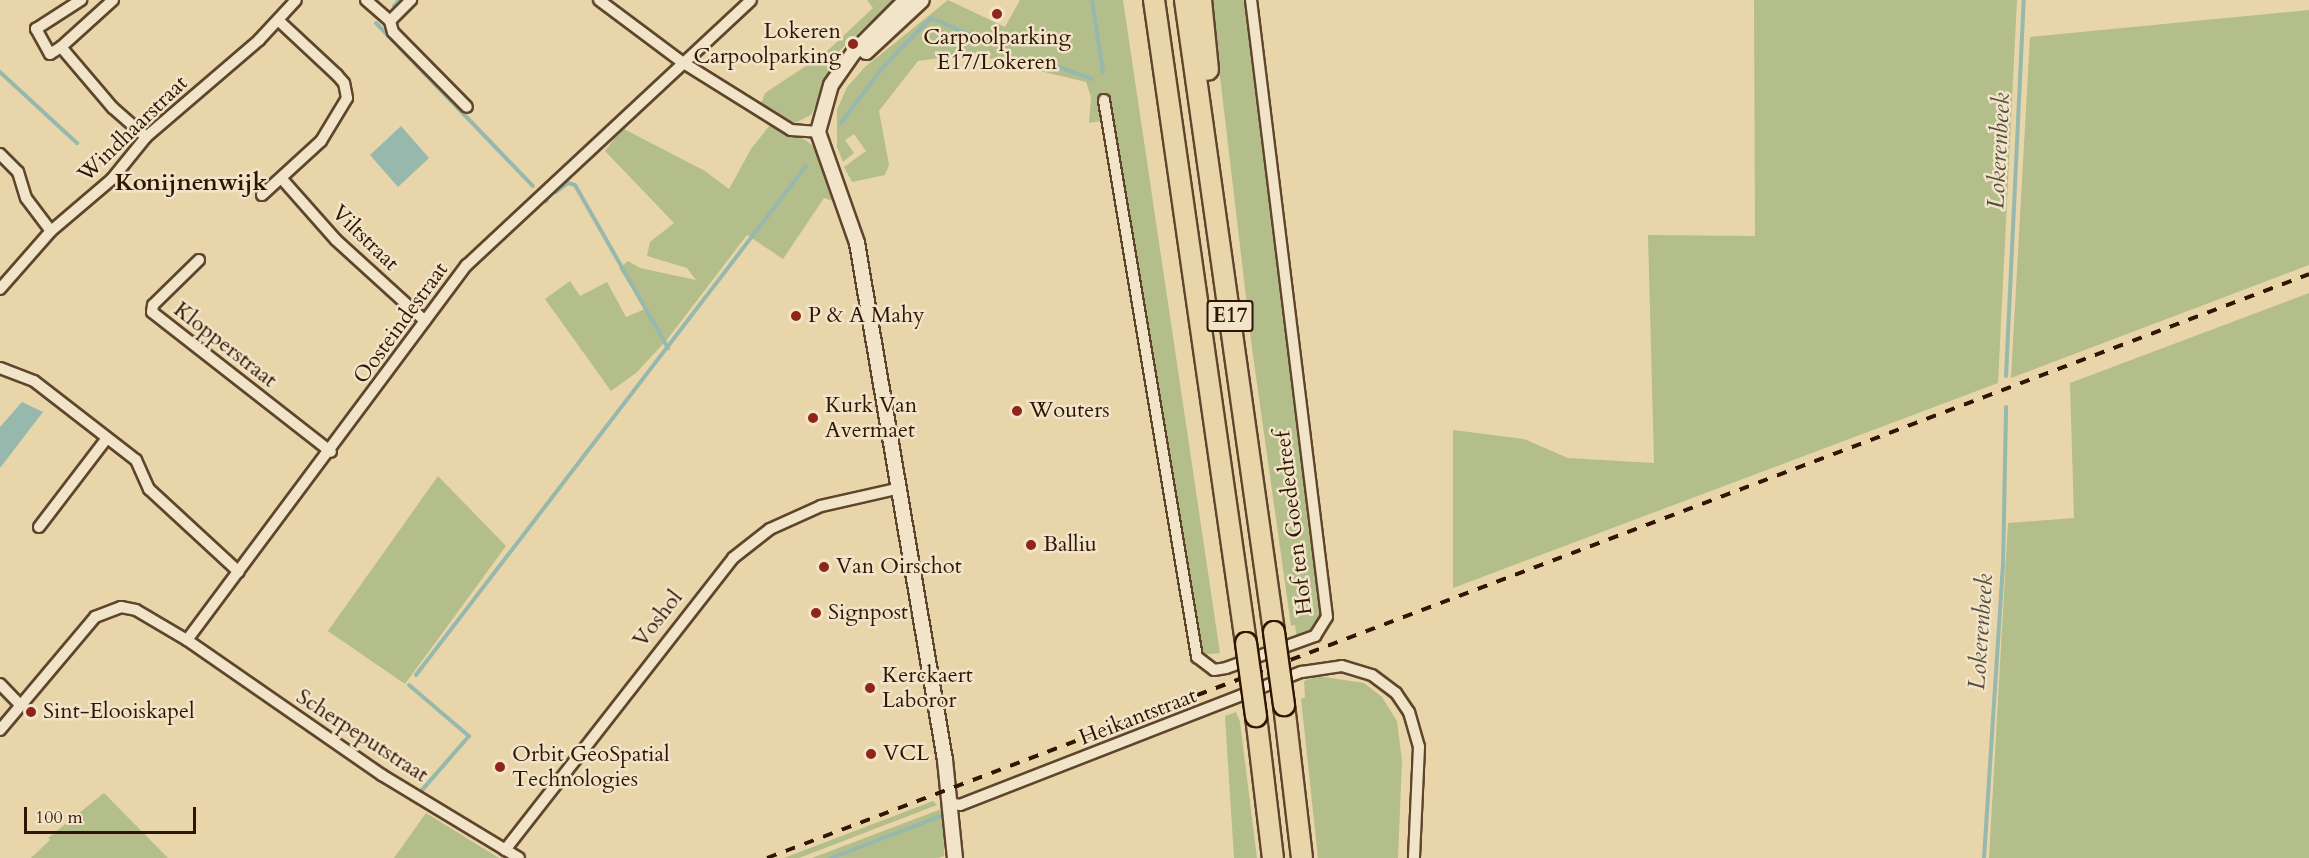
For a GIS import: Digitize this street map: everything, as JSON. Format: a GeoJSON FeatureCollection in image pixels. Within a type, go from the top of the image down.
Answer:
{"type":"FeatureCollection","features":[{"type":"Feature","properties":{"kind":"highway","name":"E17"},"geometry":{"type":"LineString","coordinates":[[1154,0],[1246,643],[1273,858]]}},
{"type":"Feature","properties":{"kind":"highway","name":"E17"},"geometry":{"type":"LineString","coordinates":[[1185,0],[1284,705],[1302,858]]}},
{"type":"Feature","properties":{"kind":"highway"},"geometry":{"type":"LineString","coordinates":[[1201,0],[1209,82],[1204,129]]}},
{"type":"Feature","properties":{"kind":"street"},"geometry":{"type":"LineString","coordinates":[[81,0],[36,29],[50,54],[61,47],[113,0]]}},
{"type":"Feature","properties":{"kind":"street","name":"Windhaarstraat"},"geometry":{"type":"LineString","coordinates":[[0,289],[51,231],[112,178],[146,137],[279,21],[296,0]]}},
{"type":"Feature","properties":{"kind":"street"},"geometry":{"type":"LineString","coordinates":[[366,0],[390,21],[393,32],[467,107]]}},
{"type":"Feature","properties":{"kind":"street"},"geometry":{"type":"LineString","coordinates":[[390,21],[411,0]]}},
{"type":"Feature","properties":{"kind":"street"},"geometry":{"type":"LineString","coordinates":[[599,0],[682,62],[791,130],[818,132]]}},
{"type":"Feature","properties":{"kind":"street","name":"Oosteindestraat"},"geometry":{"type":"LineString","coordinates":[[188,640],[484,245],[751,0]]}},
{"type":"Feature","properties":{"kind":"street"},"geometry":{"type":"LineString","coordinates":[[906,0],[840,71],[827,93],[818,132],[857,243],[900,488],[949,803],[955,858]]}},
{"type":"Feature","properties":{"kind":"street"},"geometry":{"type":"LineString","coordinates":[[840,71],[906,18],[922,0]]}},
{"type":"Feature","properties":{"kind":"street","name":"Hof ten Goededreef"},"geometry":{"type":"LineString","coordinates":[[1104,100],[1197,657],[1214,670],[1226,668],[1315,636],[1327,617],[1251,0]]}},
{"type":"Feature","properties":{"kind":"street"},"geometry":{"type":"LineString","coordinates":[[262,195],[321,141],[347,99],[347,91],[337,75],[279,21]]}},
{"type":"Feature","properties":{"kind":"street"},"geometry":{"type":"LineString","coordinates":[[61,47],[113,108],[146,137]]}},
{"type":"Feature","properties":{"kind":"street"},"geometry":{"type":"LineString","coordinates":[[0,154],[18,172],[26,198],[51,231]]}},
{"type":"Feature","properties":{"kind":"street","name":"Viltstraat"},"geometry":{"type":"LineString","coordinates":[[282,179],[336,240],[425,321]]}},
{"type":"Feature","properties":{"kind":"street","name":"Klopperstraat"},"geometry":{"type":"LineString","coordinates":[[199,260],[153,305],[152,312],[331,452]]}},
{"type":"Feature","properties":{"kind":"street"},"geometry":{"type":"LineString","coordinates":[[0,369],[34,381],[136,460],[149,489],[239,572]]}},
{"type":"Feature","properties":{"kind":"street"},"geometry":{"type":"LineString","coordinates":[[39,527],[107,438]]}},
{"type":"Feature","properties":{"kind":"street","name":"Voshol"},"geometry":{"type":"LineString","coordinates":[[505,850],[733,558],[770,529],[821,506],[900,488]]}},
{"type":"Feature","properties":{"kind":"street","name":"Scherpeputstraat"},"geometry":{"type":"LineString","coordinates":[[0,730],[95,617],[121,607],[136,610],[188,640],[382,775],[519,858]]}},
{"type":"Feature","properties":{"kind":"street","name":"Heikantstraat"},"geometry":{"type":"LineString","coordinates":[[949,803],[960,805],[1302,672],[1329,666],[1341,666],[1372,675],[1396,693],[1409,712],[1419,747],[1414,858]]}},
{"type":"Feature","properties":{"kind":"street"},"geometry":{"type":"LineString","coordinates":[[0,684],[20,705]]}},
{"type":"Feature","properties":{"kind":"green space"},"geometry":{"type":"Polygon","coordinates":[[[867,0],[894,0],[836,54],[838,57],[811,115],[795,123],[761,104],[765,93],[824,54],[873,8],[867,0]]]}},
{"type":"Feature","properties":{"kind":"green space"},"geometry":{"type":"Polygon","coordinates":[[[948,0],[1005,27],[1020,0],[1123,0],[1220,653],[1200,655],[1107,95],[1102,96],[1106,120],[1089,123],[1091,97],[1086,82],[1036,70],[1026,61],[1010,64],[1008,56],[990,59],[989,51],[918,61],[879,111],[889,165],[885,175],[852,182],[844,167],[866,151],[854,134],[845,140],[854,153],[843,162],[837,147],[837,110],[847,87],[865,67],[948,0]]]}},
{"type":"Feature","properties":{"kind":"green space"},"geometry":{"type":"Polygon","coordinates":[[[1211,0],[1246,0],[1324,601],[1320,629],[1297,640],[1295,625],[1291,626],[1252,348],[1211,0]]]}},
{"type":"Feature","properties":{"kind":"green space"},"geometry":{"type":"Polygon","coordinates":[[[1754,0],[2017,0],[1998,383],[1453,588],[1453,430],[1524,439],[1568,458],[1654,463],[1648,235],[1755,236],[1754,0]]]}},
{"type":"Feature","properties":{"kind":"green space"},"geometry":{"type":"Polygon","coordinates":[[[2309,10],[2309,265],[2011,378],[2030,37],[2309,10]]]}},
{"type":"Feature","properties":{"kind":"green space"},"geometry":{"type":"Polygon","coordinates":[[[769,126],[804,139],[813,146],[835,192],[833,201],[824,198],[783,259],[747,235],[666,341],[636,373],[611,391],[545,299],[570,281],[580,296],[607,282],[626,317],[645,309],[619,268],[628,261],[640,268],[696,280],[687,268],[647,256],[650,242],[674,223],[605,151],[622,128],[705,171],[729,189],[751,149],[769,126]]]}},
{"type":"Feature","properties":{"kind":"green space"},"geometry":{"type":"Polygon","coordinates":[[[2309,293],[2309,858],[1989,858],[2008,523],[2074,518],[2070,383],[2309,293]]]}},
{"type":"Feature","properties":{"kind":"green space"},"geometry":{"type":"Polygon","coordinates":[[[438,476],[506,546],[405,684],[328,631],[438,476]]]}},
{"type":"Feature","properties":{"kind":"green space"},"geometry":{"type":"Polygon","coordinates":[[[1318,676],[1364,683],[1382,697],[1397,721],[1402,761],[1398,858],[1318,858],[1301,699],[1305,697],[1304,681],[1318,676]]]}},
{"type":"Feature","properties":{"kind":"green space"},"geometry":{"type":"Polygon","coordinates":[[[1236,712],[1240,722],[1257,858],[1234,858],[1225,716],[1236,712]]]}},
{"type":"Feature","properties":{"kind":"green space"},"geometry":{"type":"Polygon","coordinates":[[[104,793],[168,858],[31,858],[50,840],[48,838],[104,793]]]}},
{"type":"Feature","properties":{"kind":"green space"},"geometry":{"type":"Polygon","coordinates":[[[933,801],[937,805],[799,858],[784,858],[933,801]]]}},
{"type":"Feature","properties":{"kind":"green space"},"geometry":{"type":"Polygon","coordinates":[[[944,808],[944,856],[938,858],[812,858],[944,808]]]}},
{"type":"Feature","properties":{"kind":"green space"},"geometry":{"type":"Polygon","coordinates":[[[426,813],[499,858],[394,858],[426,813]]]}},
{"type":"Feature","properties":{"kind":"water"},"geometry":{"type":"Polygon","coordinates":[[[401,126],[429,158],[398,187],[370,155],[401,126]]]}},
{"type":"Feature","properties":{"kind":"water"},"geometry":{"type":"Polygon","coordinates":[[[22,402],[43,412],[0,468],[0,427],[22,402]]]}},
{"type":"Feature","properties":{"kind":"waterway"},"geometry":{"type":"LineString","coordinates":[[394,6],[399,0]]}},
{"type":"Feature","properties":{"kind":"waterway"},"geometry":{"type":"LineString","coordinates":[[1092,0],[1103,72]]}},
{"type":"Feature","properties":{"kind":"waterway","name":"Lokerenbeek"},"geometry":{"type":"LineString","coordinates":[[2006,376],[2024,0]]}},
{"type":"Feature","properties":{"kind":"waterway"},"geometry":{"type":"LineString","coordinates":[[841,123],[884,66],[931,18],[975,37]]}},
{"type":"Feature","properties":{"kind":"waterway"},"geometry":{"type":"LineString","coordinates":[[376,23],[533,186]]}},
{"type":"Feature","properties":{"kind":"waterway"},"geometry":{"type":"LineString","coordinates":[[1037,59],[1092,79]]}},
{"type":"Feature","properties":{"kind":"waterway"},"geometry":{"type":"LineString","coordinates":[[0,72],[77,143]]}},
{"type":"Feature","properties":{"kind":"waterway"},"geometry":{"type":"LineString","coordinates":[[416,675],[806,166]]}},
{"type":"Feature","properties":{"kind":"waterway"},"geometry":{"type":"LineString","coordinates":[[556,192],[568,183],[575,185],[668,348]]}},
{"type":"Feature","properties":{"kind":"waterway","name":"Lokerenbeek"},"geometry":{"type":"LineString","coordinates":[[1984,858],[2003,567],[2006,407]]}},
{"type":"Feature","properties":{"kind":"waterway"},"geometry":{"type":"LineString","coordinates":[[409,685],[469,736],[422,790]]}},
{"type":"Feature","properties":{"kind":"waterway"},"geometry":{"type":"LineString","coordinates":[[831,858],[941,816]]}},
{"type":"Feature","properties":{"kind":"railway"},"geometry":{"type":"LineString","coordinates":[[767,858],[2309,274]]}},
{"type":"Feature","properties":{"kind":"place","name":"Carpoolparking E17/Lokeren"},"geometry":{"type":"Point","coordinates":[997,14]}},
{"type":"Feature","properties":{"kind":"place","name":"Lokeren Carpoolparking"},"geometry":{"type":"Point","coordinates":[853,44]}},
{"type":"Feature","properties":{"kind":"place","name":"P & A Mahy"},"geometry":{"type":"Point","coordinates":[796,316]}},
{"type":"Feature","properties":{"kind":"place","name":"Wouters"},"geometry":{"type":"Point","coordinates":[1017,411]}},
{"type":"Feature","properties":{"kind":"place","name":"Kurk Van Avermaet"},"geometry":{"type":"Point","coordinates":[813,418]}},
{"type":"Feature","properties":{"kind":"place","name":"Balliu"},"geometry":{"type":"Point","coordinates":[1031,545]}},
{"type":"Feature","properties":{"kind":"place","name":"Van Oirschot"},"geometry":{"type":"Point","coordinates":[824,567]}},
{"type":"Feature","properties":{"kind":"place","name":"Signpost"},"geometry":{"type":"Point","coordinates":[816,613]}},
{"type":"Feature","properties":{"kind":"place","name":"Kerckaert Laboror"},"geometry":{"type":"Point","coordinates":[870,688]}},
{"type":"Feature","properties":{"kind":"place","name":"Sint-Elooiskapel"},"geometry":{"type":"Point","coordinates":[31,712]}},
{"type":"Feature","properties":{"kind":"place","name":"VCL"},"geometry":{"type":"Point","coordinates":[871,754]}},
{"type":"Feature","properties":{"kind":"place","name":"Orbit GeoSpatial Technologies"},"geometry":{"type":"Point","coordinates":[500,767]}},
{"type":"Feature","properties":{"kind":"district","name":"Konijnenwijk"},"geometry":{"type":"Point","coordinates":[191,183]}}]}
